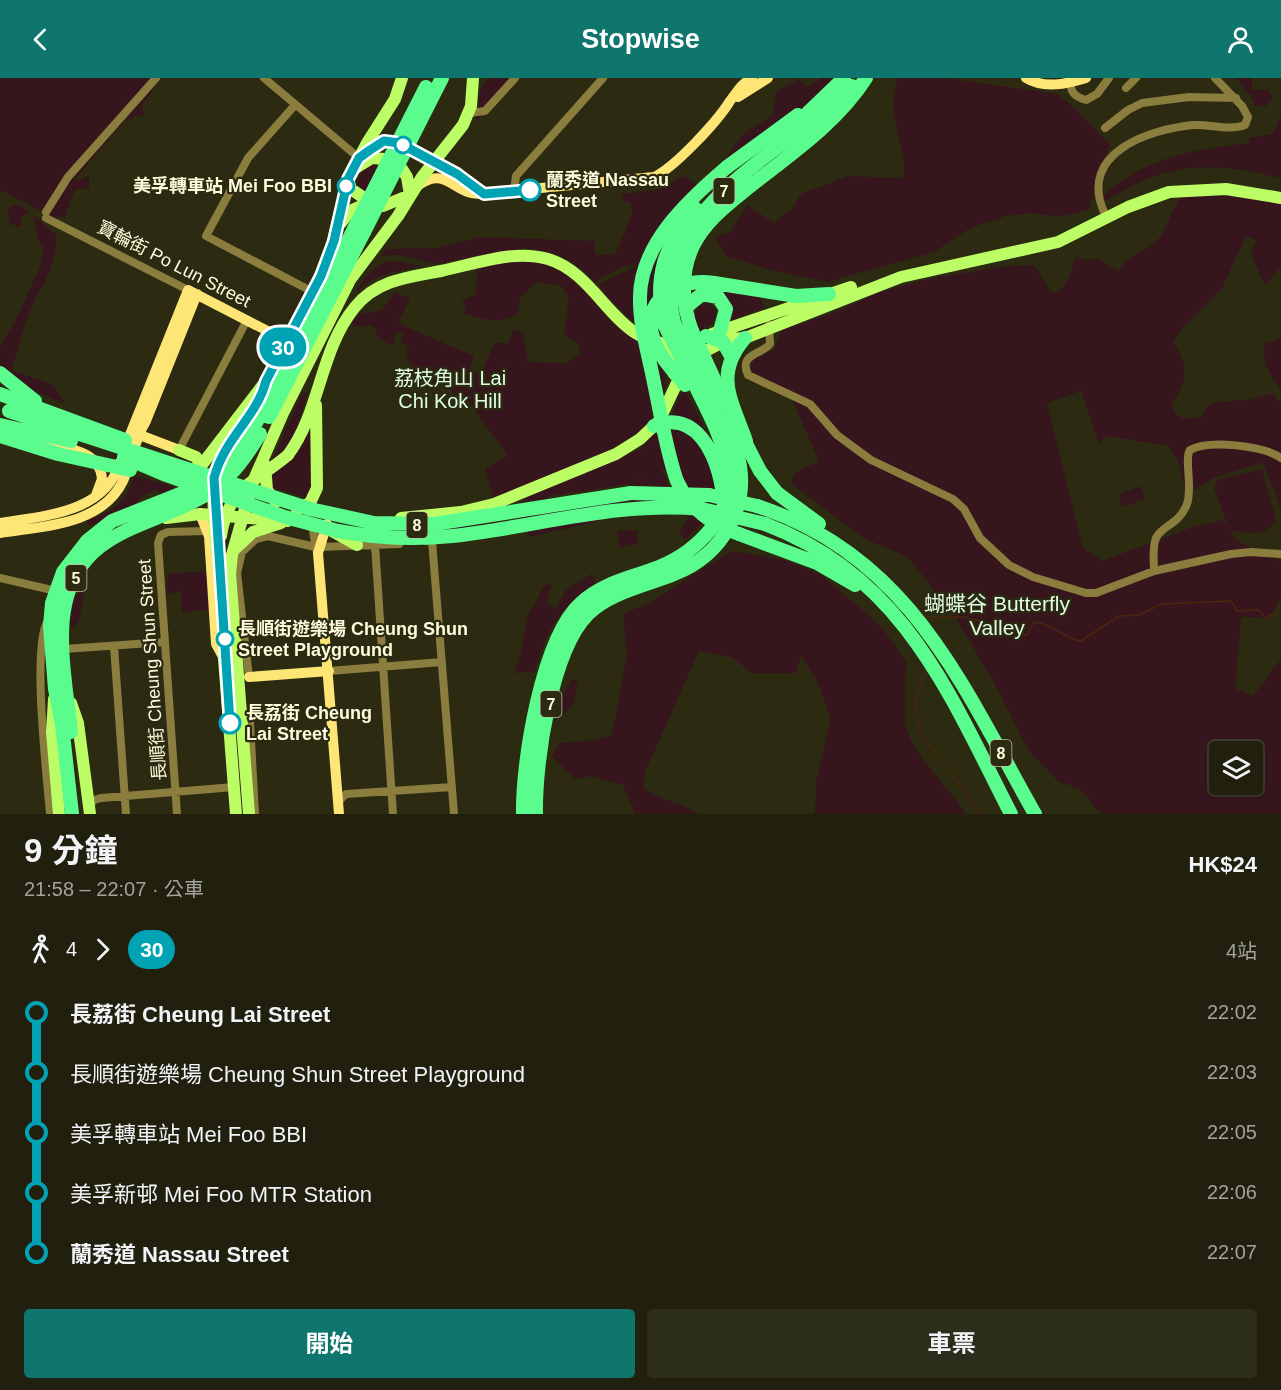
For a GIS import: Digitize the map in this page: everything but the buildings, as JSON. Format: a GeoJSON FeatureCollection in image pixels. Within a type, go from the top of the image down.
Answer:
{"type":"FeatureCollection","features":[{"type":"Feature","properties":{"kind":"highway","name":"5"},"geometry":{"type":"LineString","coordinates":[[62,691],[65,606],[77,574],[106,541],[203,497],[231,473],[265,425],[300,357],[430,78]]}},
{"type":"Feature","properties":{"kind":"highway","name":"5"},"geometry":{"type":"LineString","coordinates":[[72,814],[66,724],[50,614],[56,591],[74,555],[98,531],[119,517],[200,486],[222,467],[244,442],[270,383],[359,230],[442,78]]}},
{"type":"Feature","properties":{"kind":"highway","name":"7"},"geometry":{"type":"LineString","coordinates":[[523,814],[524,771],[531,732],[556,641],[572,613],[589,596],[609,584],[657,568],[687,552],[732,505],[729,472],[721,441],[692,380],[660,301],[659,276],[664,257],[678,231],[718,183],[795,125],[833,90],[857,81]]}},
{"type":"Feature","properties":{"kind":"highway","name":"7"},"geometry":{"type":"LineString","coordinates":[[669,324],[671,275],[679,249],[695,223],[731,184],[807,127],[857,81]]}},
{"type":"Feature","properties":{"kind":"highway"},"geometry":{"type":"LineString","coordinates":[[857,81],[825,125],[725,207],[705,227],[693,246],[686,268],[686,307],[690,326],[725,403],[766,480],[791,505],[860,554],[907,604]]}},
{"type":"Feature","properties":{"kind":"highway"},"geometry":{"type":"LineString","coordinates":[[833,90],[727,167],[691,200],[669,226],[649,257],[641,282],[642,322],[677,481],[692,506],[711,522],[826,567],[902,621]]}},
{"type":"Feature","properties":{"kind":"highway"},"geometry":{"type":"LineString","coordinates":[[692,380],[657,347],[651,327],[652,317],[661,298],[674,287],[692,282],[714,283],[796,296],[829,294]]}},
{"type":"Feature","properties":{"kind":"highway"},"geometry":{"type":"LineString","coordinates":[[686,307],[702,294],[718,297],[726,309],[722,337],[731,356]]}},
{"type":"Feature","properties":{"kind":"highway"},"geometry":{"type":"LineString","coordinates":[[706,336],[722,337]]}},
{"type":"Feature","properties":{"kind":"highway"},"geometry":{"type":"LineString","coordinates":[[654,426],[672,421],[689,427],[709,448],[732,505],[745,500],[748,492],[748,446],[727,382],[731,356],[745,338]]}},
{"type":"Feature","properties":{"kind":"highway"},"geometry":{"type":"LineString","coordinates":[[283,413],[284,403],[300,357]]}},
{"type":"Feature","properties":{"kind":"highway"},"geometry":{"type":"LineString","coordinates":[[0,373],[35,401]]}},
{"type":"Feature","properties":{"kind":"highway","name":"7"},"geometry":{"type":"LineString","coordinates":[[536,814],[538,762],[544,733],[561,664],[576,630],[590,612],[604,602],[681,571],[707,555],[726,534],[741,478],[736,452],[692,380]]}},
{"type":"Feature","properties":{"kind":"highway"},"geometry":{"type":"LineString","coordinates":[[262,396],[270,383]]}},
{"type":"Feature","properties":{"kind":"highway"},"geometry":{"type":"LineString","coordinates":[[0,394],[204,470]]}},
{"type":"Feature","properties":{"kind":"highway","name":"8"},"geometry":{"type":"LineString","coordinates":[[0,408],[204,470],[322,512],[395,524],[434,524],[470,520],[569,501],[631,494],[677,493],[725,498],[780,514],[826,537],[866,565],[907,604],[942,651],[1035,814]]}},
{"type":"Feature","properties":{"kind":"highway","name":"8"},"geometry":{"type":"LineString","coordinates":[[0,425],[84,444],[311,525],[394,538],[451,536],[610,510],[678,507],[719,511],[772,527],[816,548],[860,580],[902,621],[954,702],[1011,814]]}},
{"type":"Feature","properties":{"kind":"highway"},"geometry":{"type":"LineString","coordinates":[[0,436],[82,459],[166,475]]}},
{"type":"Feature","properties":{"kind":"highway","name":"5"},"geometry":{"type":"LineString","coordinates":[[66,724],[87,811]]}},
{"type":"Feature","properties":{"kind":"main road"},"geometry":{"type":"LineString","coordinates":[[160,503],[204,470],[270,383],[287,341],[326,264],[350,175],[395,99],[402,78]]}},
{"type":"Feature","properties":{"kind":"main road"},"geometry":{"type":"LineString","coordinates":[[383,235],[380,211],[411,193],[424,182],[442,178],[474,194],[484,194],[654,177],[672,166],[745,81],[766,78]]}},
{"type":"Feature","properties":{"kind":"main road"},"geometry":{"type":"LineString","coordinates":[[1026,78],[1050,84],[1086,78]]}},
{"type":"Feature","properties":{"kind":"main road"},"geometry":{"type":"LineString","coordinates":[[236,814],[224,659],[223,602],[231,555],[252,484],[283,413],[350,280],[433,162],[460,129],[469,113],[473,79]]}},
{"type":"Feature","properties":{"kind":"main road"},"geometry":{"type":"LineString","coordinates":[[359,158],[379,144],[393,141]]}},
{"type":"Feature","properties":{"kind":"main road"},"geometry":{"type":"LineString","coordinates":[[412,150],[484,194]]}},
{"type":"Feature","properties":{"kind":"main road"},"geometry":{"type":"LineString","coordinates":[[350,175],[372,158],[384,159]]}},
{"type":"Feature","properties":{"kind":"main road"},"geometry":{"type":"LineString","coordinates":[[402,169],[407,177],[411,193]]}},
{"type":"Feature","properties":{"kind":"main road"},"geometry":{"type":"LineString","coordinates":[[337,229],[347,214],[362,203],[351,189],[350,175]]}},
{"type":"Feature","properties":{"kind":"main road"},"geometry":{"type":"LineString","coordinates":[[722,337],[745,338],[768,321],[829,294],[911,267],[1044,239],[1149,190],[1184,181],[1227,181],[1281,190]]}},
{"type":"Feature","properties":{"kind":"main road"},"geometry":{"type":"LineString","coordinates":[[148,520],[200,514],[327,524],[431,516],[494,504],[616,454],[654,426],[671,400],[682,372],[690,361],[722,337],[901,277],[1058,242],[1128,207],[1168,192],[1226,189],[1281,198]]}},
{"type":"Feature","properties":{"kind":"main road"},"geometry":{"type":"LineString","coordinates":[[231,555],[225,518],[236,493],[288,455],[302,432],[327,357],[356,306],[373,291],[402,278],[512,256],[542,258],[568,268],[584,281],[624,326],[654,342],[673,362],[671,400]]}},
{"type":"Feature","properties":{"kind":"main road"},"geometry":{"type":"LineString","coordinates":[[0,533],[71,521],[97,509],[118,490],[134,432],[192,292]]}},
{"type":"Feature","properties":{"kind":"main road","name":"寶輪街 Po Lun Street"},"geometry":{"type":"LineString","coordinates":[[192,292],[287,341]]}},
{"type":"Feature","properties":{"kind":"main road"},"geometry":{"type":"LineString","coordinates":[[654,342],[678,344],[706,336]]}},
{"type":"Feature","properties":{"kind":"main road"},"geometry":{"type":"LineString","coordinates":[[264,455],[265,481],[272,499],[292,509],[310,503],[317,488],[314,426],[318,385]]}},
{"type":"Feature","properties":{"kind":"main road"},"geometry":{"type":"LineString","coordinates":[[0,387],[35,401],[93,436],[128,450]]}},
{"type":"Feature","properties":{"kind":"main road"},"geometry":{"type":"LineString","coordinates":[[231,555],[213,489],[217,465],[231,438],[262,396]]}},
{"type":"Feature","properties":{"kind":"main road"},"geometry":{"type":"LineString","coordinates":[[0,425],[92,458],[102,475],[101,484],[94,497]]}},
{"type":"Feature","properties":{"kind":"main road"},"geometry":{"type":"LineString","coordinates":[[134,432],[196,457],[204,470]]}},
{"type":"Feature","properties":{"kind":"main road"},"geometry":{"type":"LineString","coordinates":[[0,523],[45,516],[76,507],[94,497],[112,481],[128,450]]}},
{"type":"Feature","properties":{"kind":"main road"},"geometry":{"type":"LineString","coordinates":[[200,514],[207,531],[216,644],[224,659]]}},
{"type":"Feature","properties":{"kind":"main road"},"geometry":{"type":"LineString","coordinates":[[231,555],[242,539],[253,532],[289,521]]}},
{"type":"Feature","properties":{"kind":"main road"},"geometry":{"type":"LineString","coordinates":[[327,524],[333,533],[357,545]]}},
{"type":"Feature","properties":{"kind":"main road"},"geometry":{"type":"LineString","coordinates":[[327,524],[318,549],[339,814]]}},
{"type":"Feature","properties":{"kind":"main road"},"geometry":{"type":"LineString","coordinates":[[207,531],[218,530],[228,535],[232,543],[230,573],[249,814]]}},
{"type":"Feature","properties":{"kind":"main road"},"geometry":{"type":"LineString","coordinates":[[238,668],[249,677],[329,671]]}},
{"type":"Feature","properties":{"kind":"main road"},"geometry":{"type":"LineString","coordinates":[[62,691],[78,723],[87,811]]}},
{"type":"Feature","properties":{"kind":"main road"},"geometry":{"type":"LineString","coordinates":[[59,814],[52,732],[62,691]]}},
{"type":"Feature","properties":{"kind":"street"},"geometry":{"type":"LineString","coordinates":[[264,78],[359,158]]}},
{"type":"Feature","properties":{"kind":"street"},"geometry":{"type":"LineString","coordinates":[[469,113],[485,111],[515,78]]}},
{"type":"Feature","properties":{"kind":"street"},"geometry":{"type":"LineString","coordinates":[[514,191],[516,176],[603,78]]}},
{"type":"Feature","properties":{"kind":"street"},"geometry":{"type":"LineString","coordinates":[[1068,80],[1075,96],[1086,100],[1097,94],[1109,78]]}},
{"type":"Feature","properties":{"kind":"street"},"geometry":{"type":"LineString","coordinates":[[1126,88],[1136,78]]}},
{"type":"Feature","properties":{"kind":"street"},"geometry":{"type":"LineString","coordinates":[[1104,212],[1099,191],[1101,175],[1112,156],[1134,140],[1161,131],[1194,125],[1245,125],[1247,113],[1236,98],[1215,78]]}},
{"type":"Feature","properties":{"kind":"street"},"geometry":{"type":"LineString","coordinates":[[154,79],[164,83]]}},
{"type":"Feature","properties":{"kind":"street","name":"寶輪街 Po Lun Street"},"geometry":{"type":"LineString","coordinates":[[154,79],[68,177],[46,215],[192,292]]}},
{"type":"Feature","properties":{"kind":"street"},"geometry":{"type":"LineString","coordinates":[[1105,128],[1128,110],[1142,103],[1189,97],[1236,98]]}},
{"type":"Feature","properties":{"kind":"street"},"geometry":{"type":"LineString","coordinates":[[295,105],[248,158],[206,236],[313,292]]}},
{"type":"Feature","properties":{"kind":"street"},"geometry":{"type":"LineString","coordinates":[[179,450],[247,320]]}},
{"type":"Feature","properties":{"kind":"street"},"geometry":{"type":"LineString","coordinates":[[768,321],[770,344],[748,358],[745,367],[748,375],[810,404],[837,435],[871,460],[953,499],[964,509],[980,538],[1009,565],[1033,577],[1086,593],[1096,593],[1154,571],[1232,554],[1251,552],[1281,554]]}},
{"type":"Feature","properties":{"kind":"street"},"geometry":{"type":"LineString","coordinates":[[1154,571],[1156,540],[1161,532],[1179,520],[1187,503],[1191,489],[1187,459],[1190,450],[1222,443],[1267,449],[1281,458]]}},
{"type":"Feature","properties":{"kind":"street"},"geometry":{"type":"LineString","coordinates":[[312,524],[318,549]]}},
{"type":"Feature","properties":{"kind":"street","name":"長順街 Cheung Shun Street"},"geometry":{"type":"LineString","coordinates":[[177,814],[159,539],[168,532],[207,531]]}},
{"type":"Feature","properties":{"kind":"street"},"geometry":{"type":"LineString","coordinates":[[249,677],[237,573],[231,555],[256,539],[268,536],[318,549],[432,541],[454,814]]}},
{"type":"Feature","properties":{"kind":"street"},"geometry":{"type":"LineString","coordinates":[[375,545],[393,814]]}},
{"type":"Feature","properties":{"kind":"street"},"geometry":{"type":"LineString","coordinates":[[0,578],[56,591]]}},
{"type":"Feature","properties":{"kind":"street"},"geometry":{"type":"LineString","coordinates":[[50,614],[45,626],[41,654],[42,716],[50,814]]}},
{"type":"Feature","properties":{"kind":"street"},"geometry":{"type":"LineString","coordinates":[[64,649],[165,642]]}},
{"type":"Feature","properties":{"kind":"street"},"geometry":{"type":"LineString","coordinates":[[114,646],[126,814]]}},
{"type":"Feature","properties":{"kind":"street"},"geometry":{"type":"LineString","coordinates":[[329,671],[442,662]]}},
{"type":"Feature","properties":{"kind":"street"},"geometry":{"type":"LineString","coordinates":[[242,716],[250,722],[255,814]]}},
{"type":"Feature","properties":{"kind":"street"},"geometry":{"type":"LineString","coordinates":[[338,802],[346,794],[452,786]]}},
{"type":"Feature","properties":{"kind":"street"},"geometry":{"type":"LineString","coordinates":[[87,811],[97,798],[234,788]]}},
{"type":"Feature","properties":{"kind":"shaded area"},"geometry":{"type":"Polygon","coordinates":[[[0,78],[161,78],[142,106],[144,115],[134,116],[130,122],[128,117],[76,178],[76,181],[89,176],[89,189],[75,189],[65,218],[58,216],[57,219],[0,190],[0,78]]]}},
{"type":"Feature","properties":{"kind":"shaded area"},"geometry":{"type":"Polygon","coordinates":[[[490,78],[516,78],[476,122],[480,89],[490,78]]]}},
{"type":"Feature","properties":{"kind":"shaded area"},"geometry":{"type":"Polygon","coordinates":[[[822,78],[836,78],[809,104],[721,164],[744,133],[773,115],[776,92],[799,79],[808,87],[822,78]]]}},
{"type":"Feature","properties":{"kind":"shaded area"},"geometry":{"type":"Polygon","coordinates":[[[897,78],[945,78],[1057,94],[1074,107],[1110,145],[1088,210],[1058,217],[1032,213],[1006,216],[970,228],[934,252],[827,282],[771,270],[726,256],[715,237],[731,232],[747,205],[774,223],[791,210],[801,194],[848,176],[903,178],[903,158],[894,114],[897,78]]]}},
{"type":"Feature","properties":{"kind":"shaded area"},"geometry":{"type":"Polygon","coordinates":[[[1237,78],[1252,78],[1252,90],[1267,89],[1273,98],[1266,106],[1253,106],[1255,102],[1237,78]]]}},
{"type":"Feature","properties":{"kind":"shaded area"},"geometry":{"type":"Polygon","coordinates":[[[1281,115],[1281,178],[1225,168],[1183,169],[1152,177],[1105,201],[1103,196],[1121,182],[1154,163],[1207,149],[1249,143],[1249,138],[1273,134],[1281,115]]]}},
{"type":"Feature","properties":{"kind":"shaded area"},"geometry":{"type":"Polygon","coordinates":[[[381,162],[365,195],[355,184],[366,166],[381,162]]]}},
{"type":"Feature","properties":{"kind":"shaded area"},"geometry":{"type":"Polygon","coordinates":[[[683,176],[700,186],[665,240],[655,271],[654,289],[664,335],[639,325],[637,312],[633,322],[607,297],[599,284],[639,265],[625,266],[595,282],[580,268],[563,258],[525,248],[437,264],[399,255],[381,256],[385,249],[436,248],[480,237],[595,241],[595,255],[615,254],[632,215],[631,202],[623,202],[622,194],[661,189],[683,176]]]}},
{"type":"Feature","properties":{"kind":"shaded area"},"geometry":{"type":"Polygon","coordinates":[[[1218,192],[1281,204],[1281,266],[1265,286],[1251,253],[1256,240],[1246,236],[1221,290],[1178,333],[1173,343],[1182,358],[1184,374],[1181,389],[1171,404],[1174,413],[1184,419],[1202,416],[1211,403],[1253,399],[1273,393],[1281,405],[1281,509],[1263,462],[1211,479],[1186,495],[1179,462],[1168,446],[1107,436],[1099,443],[1081,391],[1047,403],[1083,548],[1102,561],[1193,527],[1223,520],[1229,529],[1214,488],[1217,480],[1262,469],[1276,520],[1267,530],[1261,532],[1248,533],[1229,530],[1237,541],[1281,561],[1281,598],[1269,618],[1241,617],[1235,689],[1253,696],[1281,659],[1281,814],[1101,814],[1079,788],[1059,782],[1028,750],[993,681],[954,615],[908,557],[863,538],[791,483],[795,473],[819,461],[789,392],[754,374],[750,366],[755,358],[774,350],[782,330],[836,312],[880,292],[923,280],[1006,266],[1032,265],[1055,293],[1066,282],[1076,257],[1088,260],[1098,258],[1118,271],[1131,257],[1152,245],[1161,236],[1181,195],[1218,192]]]}},
{"type":"Feature","properties":{"kind":"shaded area"},"geometry":{"type":"Polygon","coordinates":[[[18,204],[30,213],[21,217],[21,227],[10,224],[8,208],[18,204]]]}},
{"type":"Feature","properties":{"kind":"shaded area"},"geometry":{"type":"Polygon","coordinates":[[[34,215],[56,235],[55,253],[28,317],[11,370],[51,384],[67,404],[22,386],[0,370],[0,345],[15,322],[41,265],[43,248],[37,238],[34,215]]]}},
{"type":"Feature","properties":{"kind":"shaded area"},"geometry":{"type":"Polygon","coordinates":[[[393,261],[423,266],[388,273],[372,280],[356,292],[375,268],[393,261]]]}},
{"type":"Feature","properties":{"kind":"shaded area"},"geometry":{"type":"Polygon","coordinates":[[[527,261],[544,263],[571,276],[660,360],[665,382],[663,401],[654,417],[623,443],[530,484],[493,497],[485,469],[507,455],[469,402],[459,399],[452,392],[449,383],[452,372],[449,371],[432,388],[408,360],[405,345],[419,352],[401,341],[403,332],[395,333],[394,346],[379,339],[373,325],[356,327],[352,322],[358,314],[382,310],[395,292],[410,299],[399,321],[404,326],[474,356],[469,372],[481,374],[495,342],[508,344],[513,329],[523,333],[528,362],[567,363],[581,353],[578,344],[564,333],[569,297],[561,286],[536,282],[520,298],[517,314],[510,317],[491,320],[464,314],[466,304],[460,302],[476,294],[477,268],[498,263],[527,261]]]}},
{"type":"Feature","properties":{"kind":"shaded area"},"geometry":{"type":"Polygon","coordinates":[[[715,288],[760,296],[764,308],[728,321],[726,298],[715,288]]]}},
{"type":"Feature","properties":{"kind":"shaded area"},"geometry":{"type":"Polygon","coordinates":[[[708,302],[716,309],[714,321],[698,331],[694,318],[698,306],[708,302]]]}},
{"type":"Feature","properties":{"kind":"shaded area"},"geometry":{"type":"Polygon","coordinates":[[[1281,338],[1281,390],[1267,367],[1264,348],[1266,341],[1272,343],[1281,338]]]}},
{"type":"Feature","properties":{"kind":"shaded area"},"geometry":{"type":"Polygon","coordinates":[[[683,387],[717,453],[723,502],[685,540],[679,530],[688,519],[692,510],[692,502],[684,487],[659,465],[667,480],[667,497],[598,521],[530,537],[521,517],[485,522],[438,545],[437,527],[532,499],[520,500],[640,449],[672,416],[683,387]],[[658,466],[629,484],[543,497],[607,499],[658,466]]]}},
{"type":"Feature","properties":{"kind":"shaded area"},"geometry":{"type":"Polygon","coordinates":[[[302,393],[308,393],[292,443],[272,461],[302,393]]]}},
{"type":"Feature","properties":{"kind":"shaded area"},"geometry":{"type":"Polygon","coordinates":[[[312,423],[314,483],[309,498],[274,488],[272,474],[297,452],[312,423]]]}},
{"type":"Feature","properties":{"kind":"shaded area"},"geometry":{"type":"Polygon","coordinates":[[[134,476],[175,487],[162,496],[157,489],[141,497],[134,506],[89,526],[86,520],[104,514],[122,501],[134,476]]]}},
{"type":"Feature","properties":{"kind":"shaded area"},"geometry":{"type":"Polygon","coordinates":[[[1141,486],[1145,499],[1122,507],[1118,495],[1141,486]]]}},
{"type":"Feature","properties":{"kind":"shaded area"},"geometry":{"type":"Polygon","coordinates":[[[637,530],[638,544],[619,547],[617,531],[637,530]]]}},
{"type":"Feature","properties":{"kind":"shaded area"},"geometry":{"type":"Polygon","coordinates":[[[731,551],[785,560],[821,575],[881,626],[906,662],[905,723],[909,735],[922,758],[966,814],[815,814],[816,783],[831,718],[817,681],[801,656],[796,673],[752,673],[732,657],[699,651],[645,772],[643,787],[649,792],[698,814],[635,814],[623,785],[592,776],[575,779],[552,756],[560,743],[596,740],[612,735],[627,655],[623,614],[649,603],[731,551]]]}},
{"type":"Feature","properties":{"kind":"shaded area"},"geometry":{"type":"Polygon","coordinates":[[[205,571],[206,575],[215,575],[212,604],[207,605],[207,610],[182,612],[181,591],[166,594],[168,574],[205,571]]]}},
{"type":"Feature","properties":{"kind":"shaded area"},"geometry":{"type":"Polygon","coordinates":[[[593,573],[595,584],[571,603],[556,621],[535,672],[514,673],[521,652],[527,618],[544,586],[552,584],[546,603],[556,609],[565,591],[593,573]]]}},
{"type":"Feature","properties":{"kind":"shaded area"},"geometry":{"type":"Polygon","coordinates":[[[84,592],[79,622],[70,629],[68,608],[73,596],[84,592]]]}},
{"type":"Feature","properties":{"kind":"shaded area"},"geometry":{"type":"Polygon","coordinates":[[[571,679],[578,681],[574,702],[564,714],[559,714],[561,701],[571,679]]]}},
{"type":"Feature","properties":{"kind":"waterway"},"geometry":{"type":"LineString","coordinates":[[923,617],[964,617],[992,624],[1006,633],[1027,635],[1034,622],[1081,641],[1119,616],[1139,615],[1162,604],[1231,601],[1237,611],[1259,610],[1265,618],[1281,611]]}},
{"type":"Feature","properties":{"kind":"waterway"},"geometry":{"type":"LineString","coordinates":[[922,612],[924,618]]}},
{"type":"Feature","properties":{"kind":"waterway"},"geometry":{"type":"LineString","coordinates":[[926,668],[915,701],[920,733],[982,814]]}},
{"type":"Feature","properties":{"kind":"bus line","name":"30"},"geometry":{"type":"LineString","coordinates":[[230,723],[224,659],[220,557],[214,510],[214,478],[225,446],[262,396],[266,381],[321,276],[334,241],[346,186],[359,158],[384,141],[393,141],[457,174],[484,194],[530,190]]}},
{"type":"Feature","properties":{"kind":"place","name":"美孚轉車站 Mei Foo BBI"},"geometry":{"type":"Point","coordinates":[346,186]}},
{"type":"Feature","properties":{"kind":"place","name":"蘭秀道 Nassau Street"},"geometry":{"type":"Point","coordinates":[530,190]}},
{"type":"Feature","properties":{"kind":"place","name":"長順街遊樂場 Cheung Shun Street Playground"},"geometry":{"type":"Point","coordinates":[225,639]}},
{"type":"Feature","properties":{"kind":"place","name":"長荔街 Cheung Lai Street"},"geometry":{"type":"Point","coordinates":[230,723]}},
{"type":"Feature","properties":{"kind":"district","name":"荔枝角山 Lai Chi Kok Hill"},"geometry":{"type":"Point","coordinates":[450,390]}},
{"type":"Feature","properties":{"kind":"district","name":"蝴蝶谷 Butterfly Valley"},"geometry":{"type":"Point","coordinates":[997,615]}}]}
